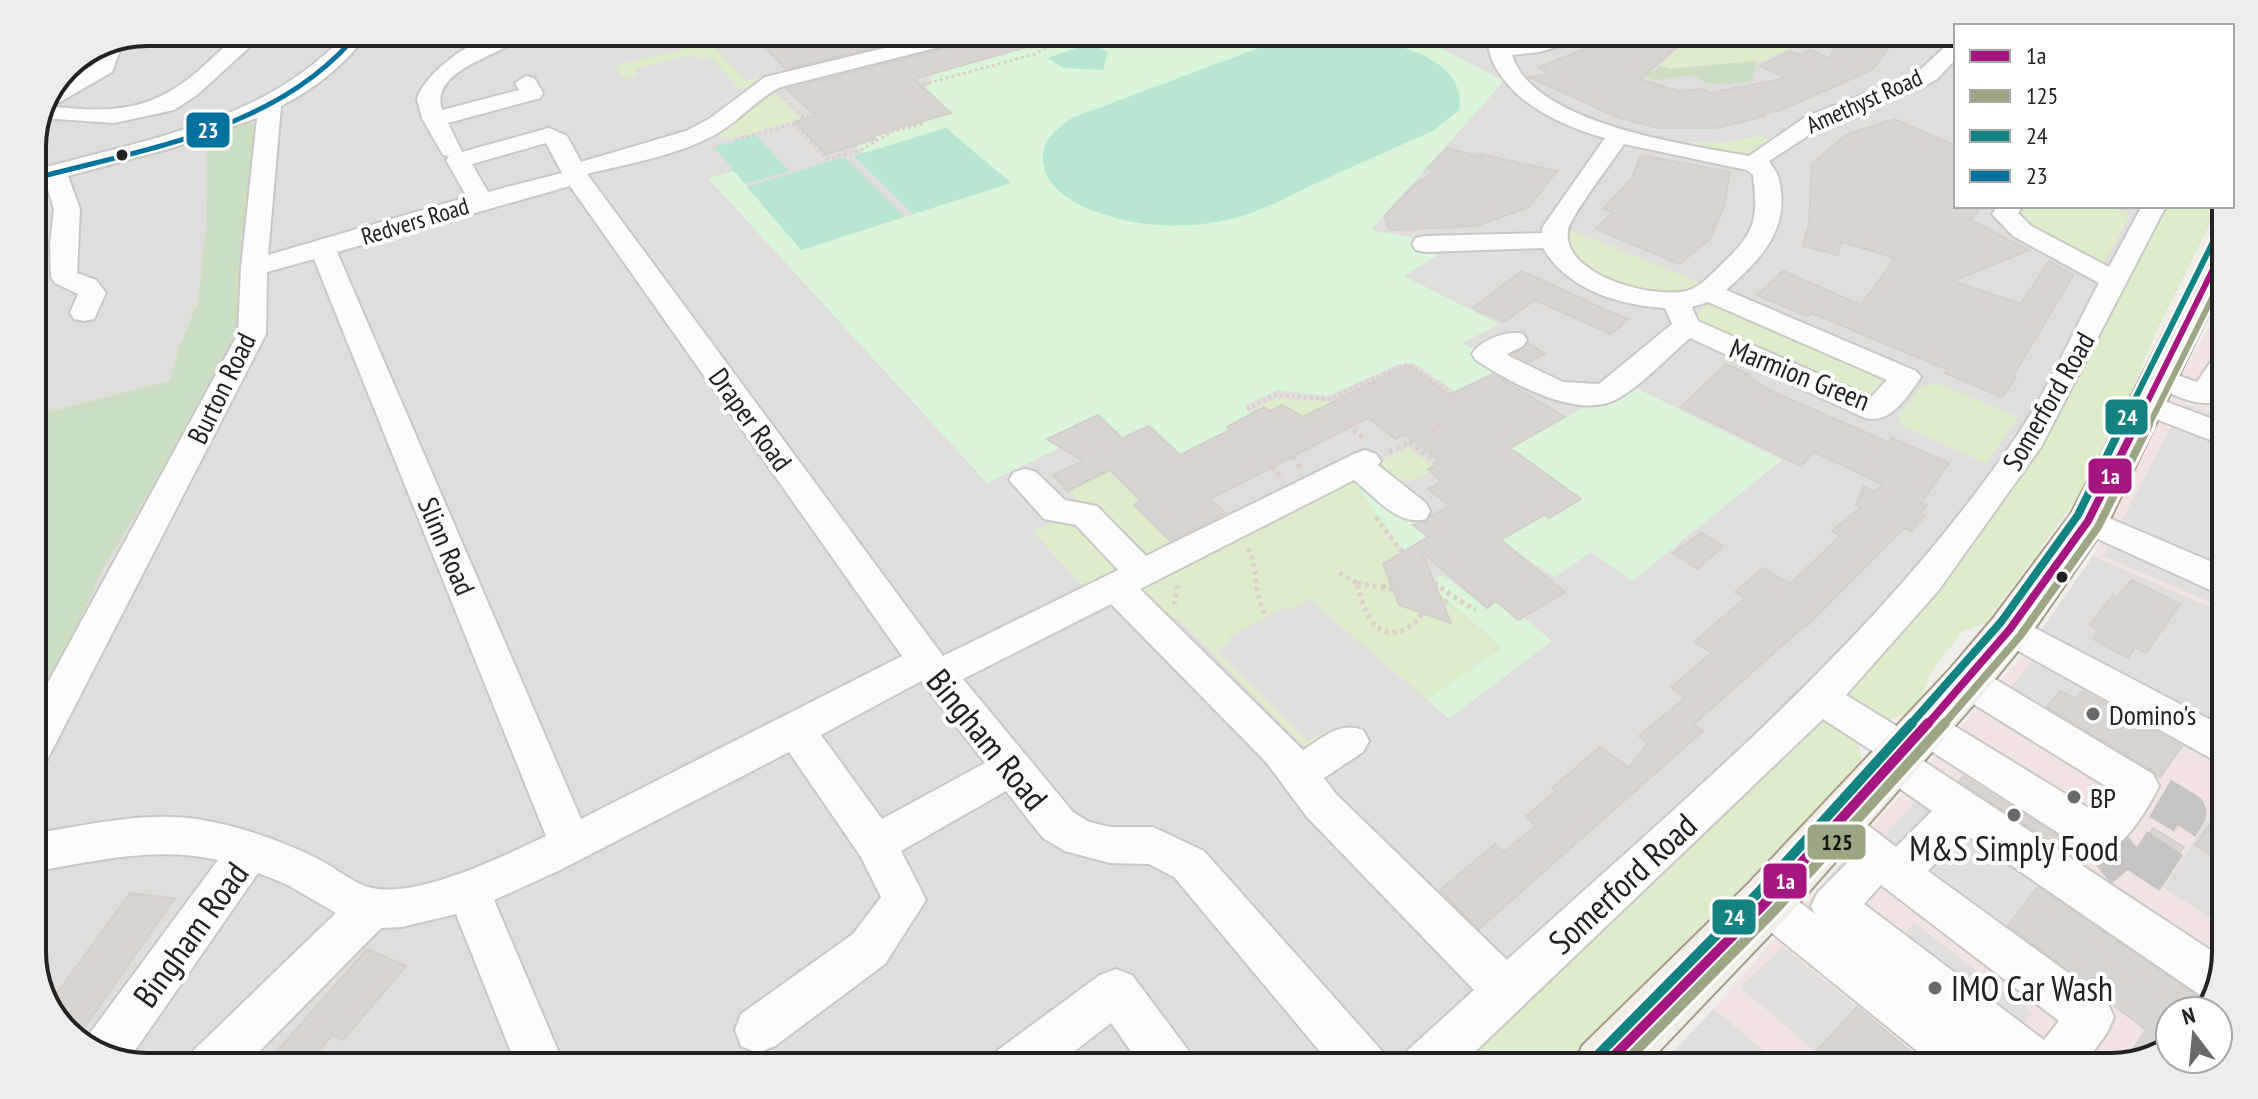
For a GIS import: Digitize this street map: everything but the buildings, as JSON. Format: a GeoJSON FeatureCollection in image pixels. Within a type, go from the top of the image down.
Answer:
{"type":"FeatureCollection","features":[{"type":"Feature","properties":{"kind":"main road"},"geometry":{"type":"LineString","coordinates":[[1617,1053],[1766,902],[1967,681],[2010,629],[2088,521],[2152,391],[2212,283]]}},
{"type":"Feature","properties":{"kind":"street"},"geometry":{"type":"LineString","coordinates":[[52,113],[84,117],[117,116],[178,99],[239,46]]}},
{"type":"Feature","properties":{"kind":"street"},"geometry":{"type":"LineString","coordinates":[[46,175],[222,124],[299,87],[328,66],[346,46]]}},
{"type":"Feature","properties":{"kind":"street"},"geometry":{"type":"LineString","coordinates":[[451,150],[427,101],[436,80],[491,46]]}},
{"type":"Feature","properties":{"kind":"street","name":"Redvers Road"},"geometry":{"type":"LineString","coordinates":[[254,268],[691,137],[710,128],[750,95],[773,82],[919,46]]}},
{"type":"Feature","properties":{"kind":"street"},"geometry":{"type":"LineString","coordinates":[[1499,46],[1513,75],[1546,105],[1581,125],[1618,136],[1755,164],[1765,173],[1768,221],[1750,255],[1707,292],[1692,299],[1608,392],[1575,394],[1529,381],[1486,354],[1513,340]]}},
{"type":"Feature","properties":{"kind":"street","name":"Amethyst Road"},"geometry":{"type":"LineString","coordinates":[[1755,164],[1790,134],[1815,121],[1929,74],[1954,48]]}},
{"type":"Feature","properties":{"kind":"street"},"geometry":{"type":"LineString","coordinates":[[63,90],[104,67],[109,54]]}},
{"type":"Feature","properties":{"kind":"street"},"geometry":{"type":"LineString","coordinates":[[436,119],[532,93],[526,83]]}},
{"type":"Feature","properties":{"kind":"street","name":"Burton Road"},"geometry":{"type":"LineString","coordinates":[[46,724],[252,334],[254,268],[270,103]]}},
{"type":"Feature","properties":{"kind":"street","name":"Draper Road"},"geometry":{"type":"LineString","coordinates":[[481,201],[458,160],[549,135],[559,141],[574,174],[932,668]]}},
{"type":"Feature","properties":{"kind":"street"},"geometry":{"type":"LineString","coordinates":[[1618,136],[1562,218],[1552,240],[1561,260],[1581,276],[1681,314]]}},
{"type":"Feature","properties":{"kind":"street"},"geometry":{"type":"LineString","coordinates":[[46,180],[67,209],[63,245],[64,277],[86,286],[92,293],[84,313]]}},
{"type":"Feature","properties":{"kind":"street"},"geometry":{"type":"LineString","coordinates":[[2010,208],[2005,214],[2022,231],[2115,281]]}},
{"type":"Feature","properties":{"kind":"street","name":"Somerford Road"},"geometry":{"type":"LineString","coordinates":[[1440,1053],[1820,698],[1926,582],[2030,440],[2115,281],[2143,208]]}},
{"type":"Feature","properties":{"kind":"street"},"geometry":{"type":"LineString","coordinates":[[1425,244],[1552,240]]}},
{"type":"Feature","properties":{"kind":"street"},"geometry":{"type":"LineString","coordinates":[[46,250],[63,245]]}},
{"type":"Feature","properties":{"kind":"street","name":"Slinn Road"},"geometry":{"type":"LineString","coordinates":[[323,249],[570,843]]}},
{"type":"Feature","properties":{"kind":"street","name":"Marmion Green"},"geometry":{"type":"LineString","coordinates":[[1681,314],[1876,411],[1906,377],[1707,292]]}},
{"type":"Feature","properties":{"kind":"street"},"geometry":{"type":"LineString","coordinates":[[2152,391],[2204,395],[2212,382]]}},
{"type":"Feature","properties":{"kind":"street"},"geometry":{"type":"LineString","coordinates":[[2152,391],[2212,427]]}},
{"type":"Feature","properties":{"kind":"street"},"geometry":{"type":"LineString","coordinates":[[932,668],[1229,530],[1361,463],[1398,500]]}},
{"type":"Feature","properties":{"kind":"street"},"geometry":{"type":"LineString","coordinates":[[1025,480],[1056,511],[1085,514],[1127,578],[1280,750],[1321,805],[1507,991]]}},
{"type":"Feature","properties":{"kind":"street"},"geometry":{"type":"LineString","coordinates":[[2088,521],[2212,576]]}},
{"type":"Feature","properties":{"kind":"street"},"geometry":{"type":"LineString","coordinates":[[2010,629],[2212,739]]}},
{"type":"Feature","properties":{"kind":"street","name":"Bingham Road"},"geometry":{"type":"LineString","coordinates":[[46,851],[129,837],[194,837],[250,850],[298,869],[371,908],[431,902],[468,890],[570,843],[796,731],[932,668],[1058,825],[1080,838],[1110,845],[1153,846],[1189,864],[1352,1053]]}},
{"type":"Feature","properties":{"kind":"street"},"geometry":{"type":"LineString","coordinates":[[1820,698],[1906,746],[2100,837],[2139,786],[1967,681]]}},
{"type":"Feature","properties":{"kind":"street"},"geometry":{"type":"LineString","coordinates":[[758,1030],[869,949],[904,900],[876,844],[796,731]]}},
{"type":"Feature","properties":{"kind":"street"},"geometry":{"type":"LineString","coordinates":[[1298,774],[1349,741]]}},
{"type":"Feature","properties":{"kind":"street"},"geometry":{"type":"LineString","coordinates":[[1906,746],[2209,975]]}},
{"type":"Feature","properties":{"kind":"street"},"geometry":{"type":"LineString","coordinates":[[876,844],[1011,768]]}},
{"type":"Feature","properties":{"kind":"street"},"geometry":{"type":"LineString","coordinates":[[1951,819],[1833,906],[2022,1053]]}},
{"type":"Feature","properties":{"kind":"street"},"geometry":{"type":"LineString","coordinates":[[1833,825],[2091,1017],[2064,1053]]}},
{"type":"Feature","properties":{"kind":"street","name":"Bingham Road"},"geometry":{"type":"LineString","coordinates":[[110,1046],[250,850]]}},
{"type":"Feature","properties":{"kind":"street"},"geometry":{"type":"LineString","coordinates":[[468,890],[535,1053]]}},
{"type":"Feature","properties":{"kind":"street"},"geometry":{"type":"LineString","coordinates":[[1766,902],[1957,1053]]}},
{"type":"Feature","properties":{"kind":"street"},"geometry":{"type":"LineString","coordinates":[[225,1053],[371,908]]}},
{"type":"Feature","properties":{"kind":"street"},"geometry":{"type":"LineString","coordinates":[[1034,1053],[1116,991],[1161,1053]]}},
{"type":"Feature","properties":{"kind":"path"},"geometry":{"type":"LineString","coordinates":[[776,89],[803,117],[1035,54],[1049,46]]}},
{"type":"Feature","properties":{"kind":"path"},"geometry":{"type":"LineString","coordinates":[[856,102],[889,132]]}},
{"type":"Feature","properties":{"kind":"path"},"geometry":{"type":"LineString","coordinates":[[873,136],[923,124],[921,122]]}},
{"type":"Feature","properties":{"kind":"path"},"geometry":{"type":"LineString","coordinates":[[728,142],[793,124],[827,159],[861,150],[889,132]]}},
{"type":"Feature","properties":{"kind":"path"},"geometry":{"type":"LineString","coordinates":[[1247,409],[1276,395],[1329,399],[1408,364],[1474,409]]}},
{"type":"Feature","properties":{"kind":"path"},"geometry":{"type":"LineString","coordinates":[[1361,463],[1529,381]]}},
{"type":"Feature","properties":{"kind":"path"},"geometry":{"type":"LineString","coordinates":[[1409,442],[1438,464]]}},
{"type":"Feature","properties":{"kind":"path"},"geometry":{"type":"LineString","coordinates":[[1398,500],[1397,550],[1451,598],[1476,610]]}},
{"type":"Feature","properties":{"kind":"path"},"geometry":{"type":"LineString","coordinates":[[1229,530],[1252,556],[1259,588],[1257,604],[1267,617]]}},
{"type":"Feature","properties":{"kind":"path"},"geometry":{"type":"LineString","coordinates":[[1382,587],[1418,569]]}},
{"type":"Feature","properties":{"kind":"path"},"geometry":{"type":"LineString","coordinates":[[1339,573],[1357,583],[1408,592],[1423,614]]}},
{"type":"Feature","properties":{"kind":"path"},"geometry":{"type":"LineString","coordinates":[[1357,583],[1364,613],[1384,631],[1399,632],[1451,598]]}},
{"type":"Feature","properties":{"kind":"shaded area"},"geometry":{"type":"Polygon","coordinates":[[[147,46],[1954,46],[1954,208],[2153,208],[2115,281],[1926,583],[1439,1053],[147,1053],[121,1050],[102,1043],[71,1019],[51,985],[46,959],[46,140],[49,121],[63,91],[75,75],[108,54],[147,46]]]}},
{"type":"Feature","properties":{"kind":"shaded area"},"geometry":{"type":"Polygon","coordinates":[[[694,54],[699,60],[711,57],[740,90],[736,100],[719,116],[711,106],[690,104],[653,113],[625,79],[639,75],[635,69],[694,54]]]}},
{"type":"Feature","properties":{"kind":"shaded area"},"geometry":{"type":"Polygon","coordinates":[[[2212,321],[2212,608],[2093,556],[2171,394],[2212,321]]]}},
{"type":"Feature","properties":{"kind":"shaded area"},"geometry":{"type":"Polygon","coordinates":[[[2184,403],[2212,414],[2212,603],[2103,556],[2184,403]]]}},
{"type":"Feature","properties":{"kind":"shaded area"},"geometry":{"type":"Polygon","coordinates":[[[1018,469],[1053,475],[1086,508],[1033,531],[987,483],[1018,469]]]}},
{"type":"Feature","properties":{"kind":"shaded area"},"geometry":{"type":"Polygon","coordinates":[[[2093,556],[2212,608],[2212,754],[2026,652],[2093,556]]]}},
{"type":"Feature","properties":{"kind":"shaded area"},"geometry":{"type":"Polygon","coordinates":[[[1309,599],[1439,710],[1359,762],[1325,732],[1308,741],[1216,650],[1231,642],[1228,638],[1284,608],[1287,610],[1309,599]]]}},
{"type":"Feature","properties":{"kind":"shaded area"},"geometry":{"type":"Polygon","coordinates":[[[2164,630],[2212,653],[2212,716],[2183,701],[2188,691],[2138,665],[2164,630]]]}},
{"type":"Feature","properties":{"kind":"shaded area"},"geometry":{"type":"Polygon","coordinates":[[[2026,652],[2212,754],[2212,813],[2163,888],[2212,919],[2209,978],[2203,995],[2154,995],[2154,1043],[2137,1050],[2111,1053],[1767,1053],[1714,1008],[2026,652]]]}},
{"type":"Feature","properties":{"kind":"shaded area"},"geometry":{"type":"Polygon","coordinates":[[[2034,659],[2085,688],[2076,699],[2060,691],[2045,710],[2009,689],[2034,659]]]}},
{"type":"Feature","properties":{"kind":"shaded area"},"geometry":{"type":"Polygon","coordinates":[[[1925,791],[2048,874],[2005,929],[1880,840],[1925,791]]]}},
{"type":"Feature","properties":{"kind":"shaded area"},"geometry":{"type":"Polygon","coordinates":[[[2212,813],[2212,919],[2163,888],[2212,813]]]}},
{"type":"Feature","properties":{"kind":"shaded area"},"geometry":{"type":"Polygon","coordinates":[[[1914,923],[2033,1013],[2019,1030],[1900,938],[1914,923]]]}},
{"type":"Feature","properties":{"kind":"shaded area"},"geometry":{"type":"Polygon","coordinates":[[[1783,947],[1857,1007],[1816,1052],[1740,987],[1783,947]]]}},
{"type":"Feature","properties":{"kind":"shaded area"},"geometry":{"type":"Polygon","coordinates":[[[1714,1008],[1767,1053],[1672,1053],[1714,1008]]]}},
{"type":"Feature","properties":{"kind":"green space"},"geometry":{"type":"Polygon","coordinates":[[[697,46],[729,46],[715,49],[746,81],[760,78],[759,83],[740,90],[711,57],[635,70],[639,75],[625,79],[615,66],[697,46]]]}},
{"type":"Feature","properties":{"kind":"green space"},"geometry":{"type":"Polygon","coordinates":[[[1046,46],[1436,46],[1504,81],[1371,230],[1410,237],[1438,255],[1404,276],[1499,324],[1463,343],[1504,368],[1455,392],[1414,363],[1399,364],[1328,396],[1277,390],[1244,406],[1260,416],[1227,427],[1230,430],[1208,441],[1160,475],[1097,415],[1048,438],[1061,447],[987,483],[708,178],[734,171],[801,250],[1011,183],[946,128],[864,153],[857,145],[875,139],[857,122],[942,103],[924,87],[932,84],[931,73],[1026,47],[1031,50],[1046,46]]]}},
{"type":"Feature","properties":{"kind":"green space"},"geometry":{"type":"Polygon","coordinates":[[[1082,46],[1097,46],[1108,52],[1103,70],[1064,68],[1047,58],[1082,46]]]}},
{"type":"Feature","properties":{"kind":"green space"},"geometry":{"type":"Polygon","coordinates":[[[1264,46],[1398,46],[1437,63],[1450,76],[1458,91],[1459,110],[1433,131],[1262,209],[1224,221],[1186,225],[1128,221],[1092,210],[1062,194],[1047,175],[1043,152],[1054,133],[1072,118],[1264,46]]]}},
{"type":"Feature","properties":{"kind":"green space"},"geometry":{"type":"Polygon","coordinates":[[[1680,46],[1796,46],[1764,60],[1669,69],[1660,66],[1680,46]]]}},
{"type":"Feature","properties":{"kind":"green space"},"geometry":{"type":"Polygon","coordinates":[[[1756,61],[1753,81],[1738,83],[1714,84],[1694,75],[1655,80],[1639,74],[1655,71],[1660,66],[1669,69],[1756,61]]]}},
{"type":"Feature","properties":{"kind":"green space"},"geometry":{"type":"Polygon","coordinates":[[[775,92],[800,119],[731,139],[717,136],[775,92]]]}},
{"type":"Feature","properties":{"kind":"green space"},"geometry":{"type":"Polygon","coordinates":[[[239,123],[257,124],[251,191],[244,220],[240,337],[103,568],[46,693],[46,413],[170,381],[180,345],[198,302],[207,218],[206,137],[239,123]]]}},
{"type":"Feature","properties":{"kind":"green space"},"geometry":{"type":"Polygon","coordinates":[[[946,128],[1011,183],[913,214],[854,156],[946,128]]]}},
{"type":"Feature","properties":{"kind":"green space"},"geometry":{"type":"Polygon","coordinates":[[[756,135],[789,171],[745,184],[714,147],[756,135]]]}},
{"type":"Feature","properties":{"kind":"green space"},"geometry":{"type":"Polygon","coordinates":[[[1761,136],[1772,141],[1753,153],[1742,155],[1666,141],[1721,143],[1761,136]]]}},
{"type":"Feature","properties":{"kind":"green space"},"geometry":{"type":"Polygon","coordinates":[[[844,157],[904,217],[801,250],[747,187],[844,157]]]}},
{"type":"Feature","properties":{"kind":"green space"},"geometry":{"type":"Polygon","coordinates":[[[2022,208],[2112,208],[2127,212],[2129,217],[2103,264],[2025,227],[2017,215],[2022,208]]]}},
{"type":"Feature","properties":{"kind":"green space"},"geometry":{"type":"Polygon","coordinates":[[[2162,208],[2212,208],[2212,220],[2158,328],[2116,428],[2085,488],[1986,623],[1962,632],[1930,674],[1921,702],[1902,716],[1890,719],[1879,718],[1856,708],[1847,693],[1927,596],[2162,208]]]}},
{"type":"Feature","properties":{"kind":"green space"},"geometry":{"type":"Polygon","coordinates":[[[1566,228],[1702,284],[1669,294],[1651,293],[1617,283],[1570,259],[1566,228]]]}},
{"type":"Feature","properties":{"kind":"green space"},"geometry":{"type":"Polygon","coordinates":[[[1710,303],[1891,381],[1869,399],[1700,328],[1693,318],[1710,303]]]}},
{"type":"Feature","properties":{"kind":"green space"},"geometry":{"type":"Polygon","coordinates":[[[1938,384],[2018,417],[1986,464],[1900,424],[1899,414],[1922,386],[1938,384]]]}},
{"type":"Feature","properties":{"kind":"green space"},"geometry":{"type":"Polygon","coordinates":[[[1632,386],[1782,460],[1632,581],[1591,552],[1555,577],[1516,552],[1500,561],[1496,498],[1527,503],[1549,518],[1581,499],[1507,449],[1588,405],[1632,386]]]}},
{"type":"Feature","properties":{"kind":"green space"},"geometry":{"type":"Polygon","coordinates":[[[1276,398],[1333,402],[1303,417],[1282,405],[1270,411],[1264,407],[1252,413],[1249,411],[1276,398]]]}},
{"type":"Feature","properties":{"kind":"green space"},"geometry":{"type":"Polygon","coordinates":[[[1408,448],[1433,466],[1429,469],[1431,472],[1418,479],[1397,482],[1372,465],[1408,448]]]}},
{"type":"Feature","properties":{"kind":"green space"},"geometry":{"type":"Polygon","coordinates":[[[1110,470],[1141,501],[1134,505],[1173,543],[1174,549],[1144,564],[1068,491],[1110,470]]]}},
{"type":"Feature","properties":{"kind":"green space"},"geometry":{"type":"Polygon","coordinates":[[[1359,476],[1419,522],[1413,525],[1428,537],[1404,552],[1435,579],[1443,575],[1487,608],[1496,601],[1518,620],[1523,617],[1552,641],[1449,719],[1427,700],[1502,648],[1397,556],[1403,552],[1352,479],[1359,476]]]}},
{"type":"Feature","properties":{"kind":"green space"},"geometry":{"type":"Polygon","coordinates":[[[1352,479],[1400,549],[1468,620],[1502,648],[1427,700],[1283,608],[1229,638],[1232,642],[1217,650],[1307,741],[1325,732],[1335,741],[1312,755],[1178,618],[1156,618],[1142,594],[1145,586],[1352,479]]]}},
{"type":"Feature","properties":{"kind":"green space"},"geometry":{"type":"Polygon","coordinates":[[[1063,519],[1075,519],[1122,571],[988,635],[1082,586],[1033,531],[1063,519]]]}},
{"type":"Feature","properties":{"kind":"green space"},"geometry":{"type":"Polygon","coordinates":[[[1818,719],[1838,725],[1851,736],[1859,751],[1863,771],[1579,1053],[1467,1053],[1818,719]]]}},
{"type":"Feature","properties":{"kind":"tunnel"},"geometry":{"type":"LineString","coordinates":[[2100,837],[2139,883],[2185,813],[2139,786]]}},
{"type":"Feature","properties":{"kind":"transit line","name":"23"},"geometry":{"type":"LineString","coordinates":[[46,175],[148,149],[228,123],[299,88],[348,46]]}},
{"type":"Feature","properties":{"kind":"transit line","name":"24"},"geometry":{"type":"LineString","coordinates":[[1600,1053],[1757,894],[2001,622],[2078,515],[2212,244]]}},
{"type":"Feature","properties":{"kind":"transit line","name":"1a"},"geometry":{"type":"LineString","coordinates":[[1617,1053],[1766,902],[1967,681],[2010,629],[2088,521],[2212,271]]}},
{"type":"Feature","properties":{"kind":"transit line","name":"125"},"geometry":{"type":"LineString","coordinates":[[1634,1053],[1775,910],[1976,689],[2020,636],[2098,527],[2212,298]]}},
{"type":"Feature","properties":{"kind":"place","name":"Domino's"},"geometry":{"type":"Point","coordinates":[2093,714]}},
{"type":"Feature","properties":{"kind":"place","name":"BP"},"geometry":{"type":"Point","coordinates":[2074,797]}},
{"type":"Feature","properties":{"kind":"place","name":"M&S Simply Food"},"geometry":{"type":"Point","coordinates":[2014,815]}},
{"type":"Feature","properties":{"kind":"place","name":"IMO Car Wash"},"geometry":{"type":"Point","coordinates":[1935,988]}}]}
